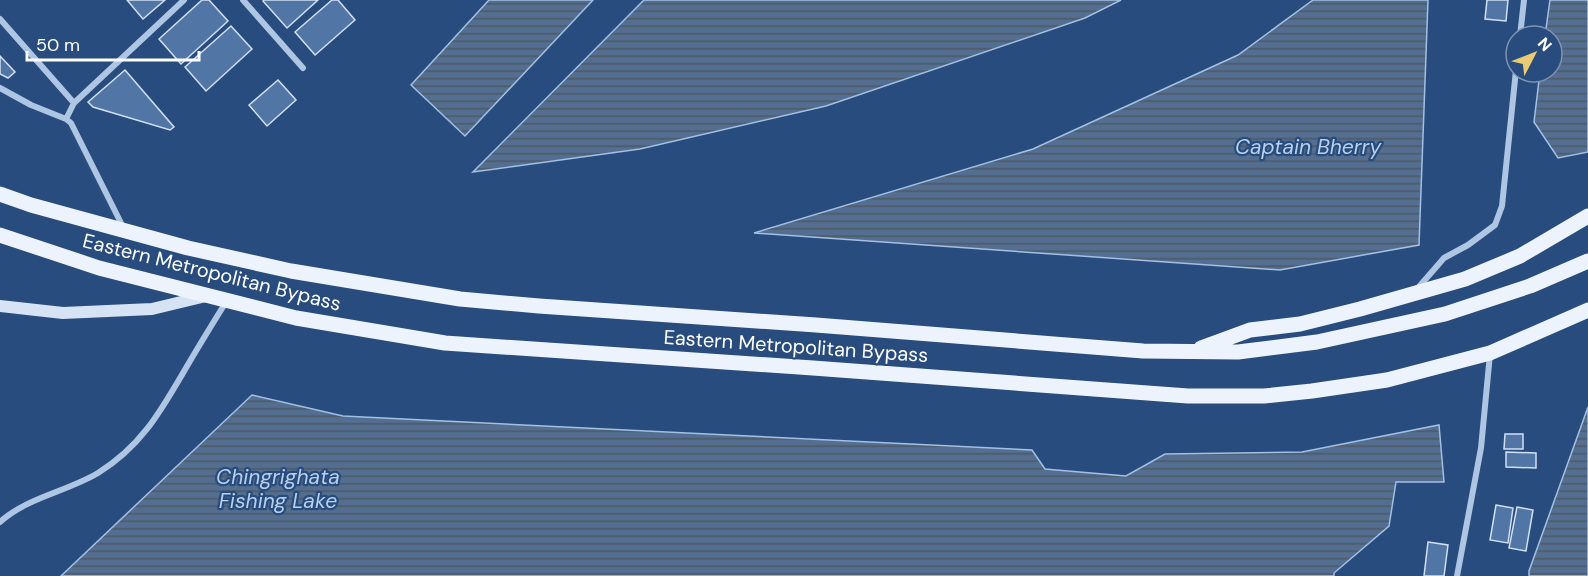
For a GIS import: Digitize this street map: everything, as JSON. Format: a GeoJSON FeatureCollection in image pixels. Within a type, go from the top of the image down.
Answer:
{"type":"FeatureCollection","features":[{"type":"Feature","properties":{"kind":"main road","name":"Eastern Metropolitan Bypass"},"geometry":{"type":"LineString","coordinates":[[0,194],[31,205],[188,248],[291,271],[460,299],[1013,342],[1190,352],[1238,352],[1317,342],[1445,314],[1530,286],[1588,261]]}},
{"type":"Feature","properties":{"kind":"main road","name":"Eastern Metropolitan Bypass"},"geometry":{"type":"LineString","coordinates":[[1190,352],[1250,330],[1300,324],[1465,279],[1520,256],[1588,216]]}},
{"type":"Feature","properties":{"kind":"main road","name":"Eastern Metropolitan Bypass"},"geometry":{"type":"LineString","coordinates":[[0,235],[99,268],[296,318],[445,343],[1188,396],[1264,396],[1387,380],[1490,352],[1588,310]]}},
{"type":"Feature","properties":{"kind":"street"},"geometry":{"type":"LineString","coordinates":[[66,119],[74,103],[184,0]]}},
{"type":"Feature","properties":{"kind":"street"},"geometry":{"type":"LineString","coordinates":[[243,0],[303,68]]}},
{"type":"Feature","properties":{"kind":"street"},"geometry":{"type":"LineString","coordinates":[[1521,24],[1524,0]]}},
{"type":"Feature","properties":{"kind":"street"},"geometry":{"type":"LineString","coordinates":[[0,19],[74,103]]}},
{"type":"Feature","properties":{"kind":"street"},"geometry":{"type":"LineString","coordinates":[[1413,294],[1444,258],[1468,245],[1495,225],[1502,206],[1515,84]]}},
{"type":"Feature","properties":{"kind":"street"},"geometry":{"type":"LineString","coordinates":[[0,88],[71,123],[125,231]]}},
{"type":"Feature","properties":{"kind":"street"},"geometry":{"type":"LineString","coordinates":[[0,306],[63,313],[152,309],[207,295]]}},
{"type":"Feature","properties":{"kind":"street"},"geometry":{"type":"LineString","coordinates":[[0,522],[13,510],[71,487],[98,473],[128,451],[154,423],[227,300]]}},
{"type":"Feature","properties":{"kind":"street"},"geometry":{"type":"LineString","coordinates":[[1456,576],[1481,448],[1490,352]]}},
{"type":"Feature","properties":{"kind":"water"},"geometry":{"type":"Polygon","coordinates":[[[489,0],[593,0],[465,136],[411,85],[489,0]]]}},
{"type":"Feature","properties":{"kind":"water"},"geometry":{"type":"Polygon","coordinates":[[[644,0],[1121,0],[1085,18],[826,106],[640,149],[473,172],[644,0]]]}},
{"type":"Feature","properties":{"kind":"water","name":"Captain Bherry"},"geometry":{"type":"Polygon","coordinates":[[[1313,0],[1428,0],[1419,245],[1280,270],[754,233],[1033,149],[1238,55],[1313,0]]]}},
{"type":"Feature","properties":{"kind":"water"},"geometry":{"type":"Polygon","coordinates":[[[1550,0],[1588,0],[1588,152],[1558,158],[1534,122],[1539,84],[1564,84],[1564,24],[1547,24],[1550,0]]]}},
{"type":"Feature","properties":{"kind":"water","name":"Chingrighata Fishing Lake"},"geometry":{"type":"Polygon","coordinates":[[[252,395],[343,416],[1032,450],[1045,469],[1126,476],[1165,454],[1302,452],[1439,425],[1444,482],[1396,482],[1389,526],[1334,573],[1334,576],[61,576],[252,395]]]}},
{"type":"Feature","properties":{"kind":"water"},"geometry":{"type":"Polygon","coordinates":[[[1588,407],[1588,576],[1529,576],[1529,571],[1588,407]]]}},
{"type":"Feature","properties":{"kind":"building"},"geometry":{"type":"Polygon","coordinates":[[[127,0],[165,0],[143,19],[127,0]]]}},
{"type":"Feature","properties":{"kind":"building"},"geometry":{"type":"Polygon","coordinates":[[[202,0],[209,0],[228,21],[181,64],[159,39],[202,0]]]}},
{"type":"Feature","properties":{"kind":"building"},"geometry":{"type":"Polygon","coordinates":[[[264,0],[318,0],[287,28],[264,0]]]}},
{"type":"Feature","properties":{"kind":"building"},"geometry":{"type":"Polygon","coordinates":[[[332,0],[338,0],[355,20],[315,55],[295,32],[332,0]]]}},
{"type":"Feature","properties":{"kind":"building"},"geometry":{"type":"Polygon","coordinates":[[[1487,0],[1508,0],[1506,21],[1485,19],[1487,0]]]}},
{"type":"Feature","properties":{"kind":"building"},"geometry":{"type":"Polygon","coordinates":[[[231,26],[252,49],[206,91],[185,67],[231,26]]]}},
{"type":"Feature","properties":{"kind":"building"},"geometry":{"type":"Polygon","coordinates":[[[0,56],[15,72],[8,78],[0,74],[0,56]]]}},
{"type":"Feature","properties":{"kind":"building"},"geometry":{"type":"Polygon","coordinates":[[[125,70],[174,127],[170,130],[93,107],[88,102],[125,70]]]}},
{"type":"Feature","properties":{"kind":"building"},"geometry":{"type":"Polygon","coordinates":[[[278,80],[296,100],[267,126],[249,105],[278,80]]]}},
{"type":"Feature","properties":{"kind":"building"},"geometry":{"type":"Polygon","coordinates":[[[1505,434],[1523,434],[1523,449],[1504,449],[1505,434]]]}},
{"type":"Feature","properties":{"kind":"building"},"geometry":{"type":"Polygon","coordinates":[[[1506,452],[1536,453],[1536,468],[1506,467],[1506,452]]]}},
{"type":"Feature","properties":{"kind":"building"},"geometry":{"type":"Polygon","coordinates":[[[1496,505],[1513,508],[1508,543],[1490,540],[1496,505]]]}},
{"type":"Feature","properties":{"kind":"building"},"geometry":{"type":"Polygon","coordinates":[[[1517,507],[1533,510],[1526,551],[1509,548],[1517,507]]]}},
{"type":"Feature","properties":{"kind":"building"},"geometry":{"type":"Polygon","coordinates":[[[1428,542],[1448,545],[1444,576],[1424,576],[1428,542]]]}}]}
